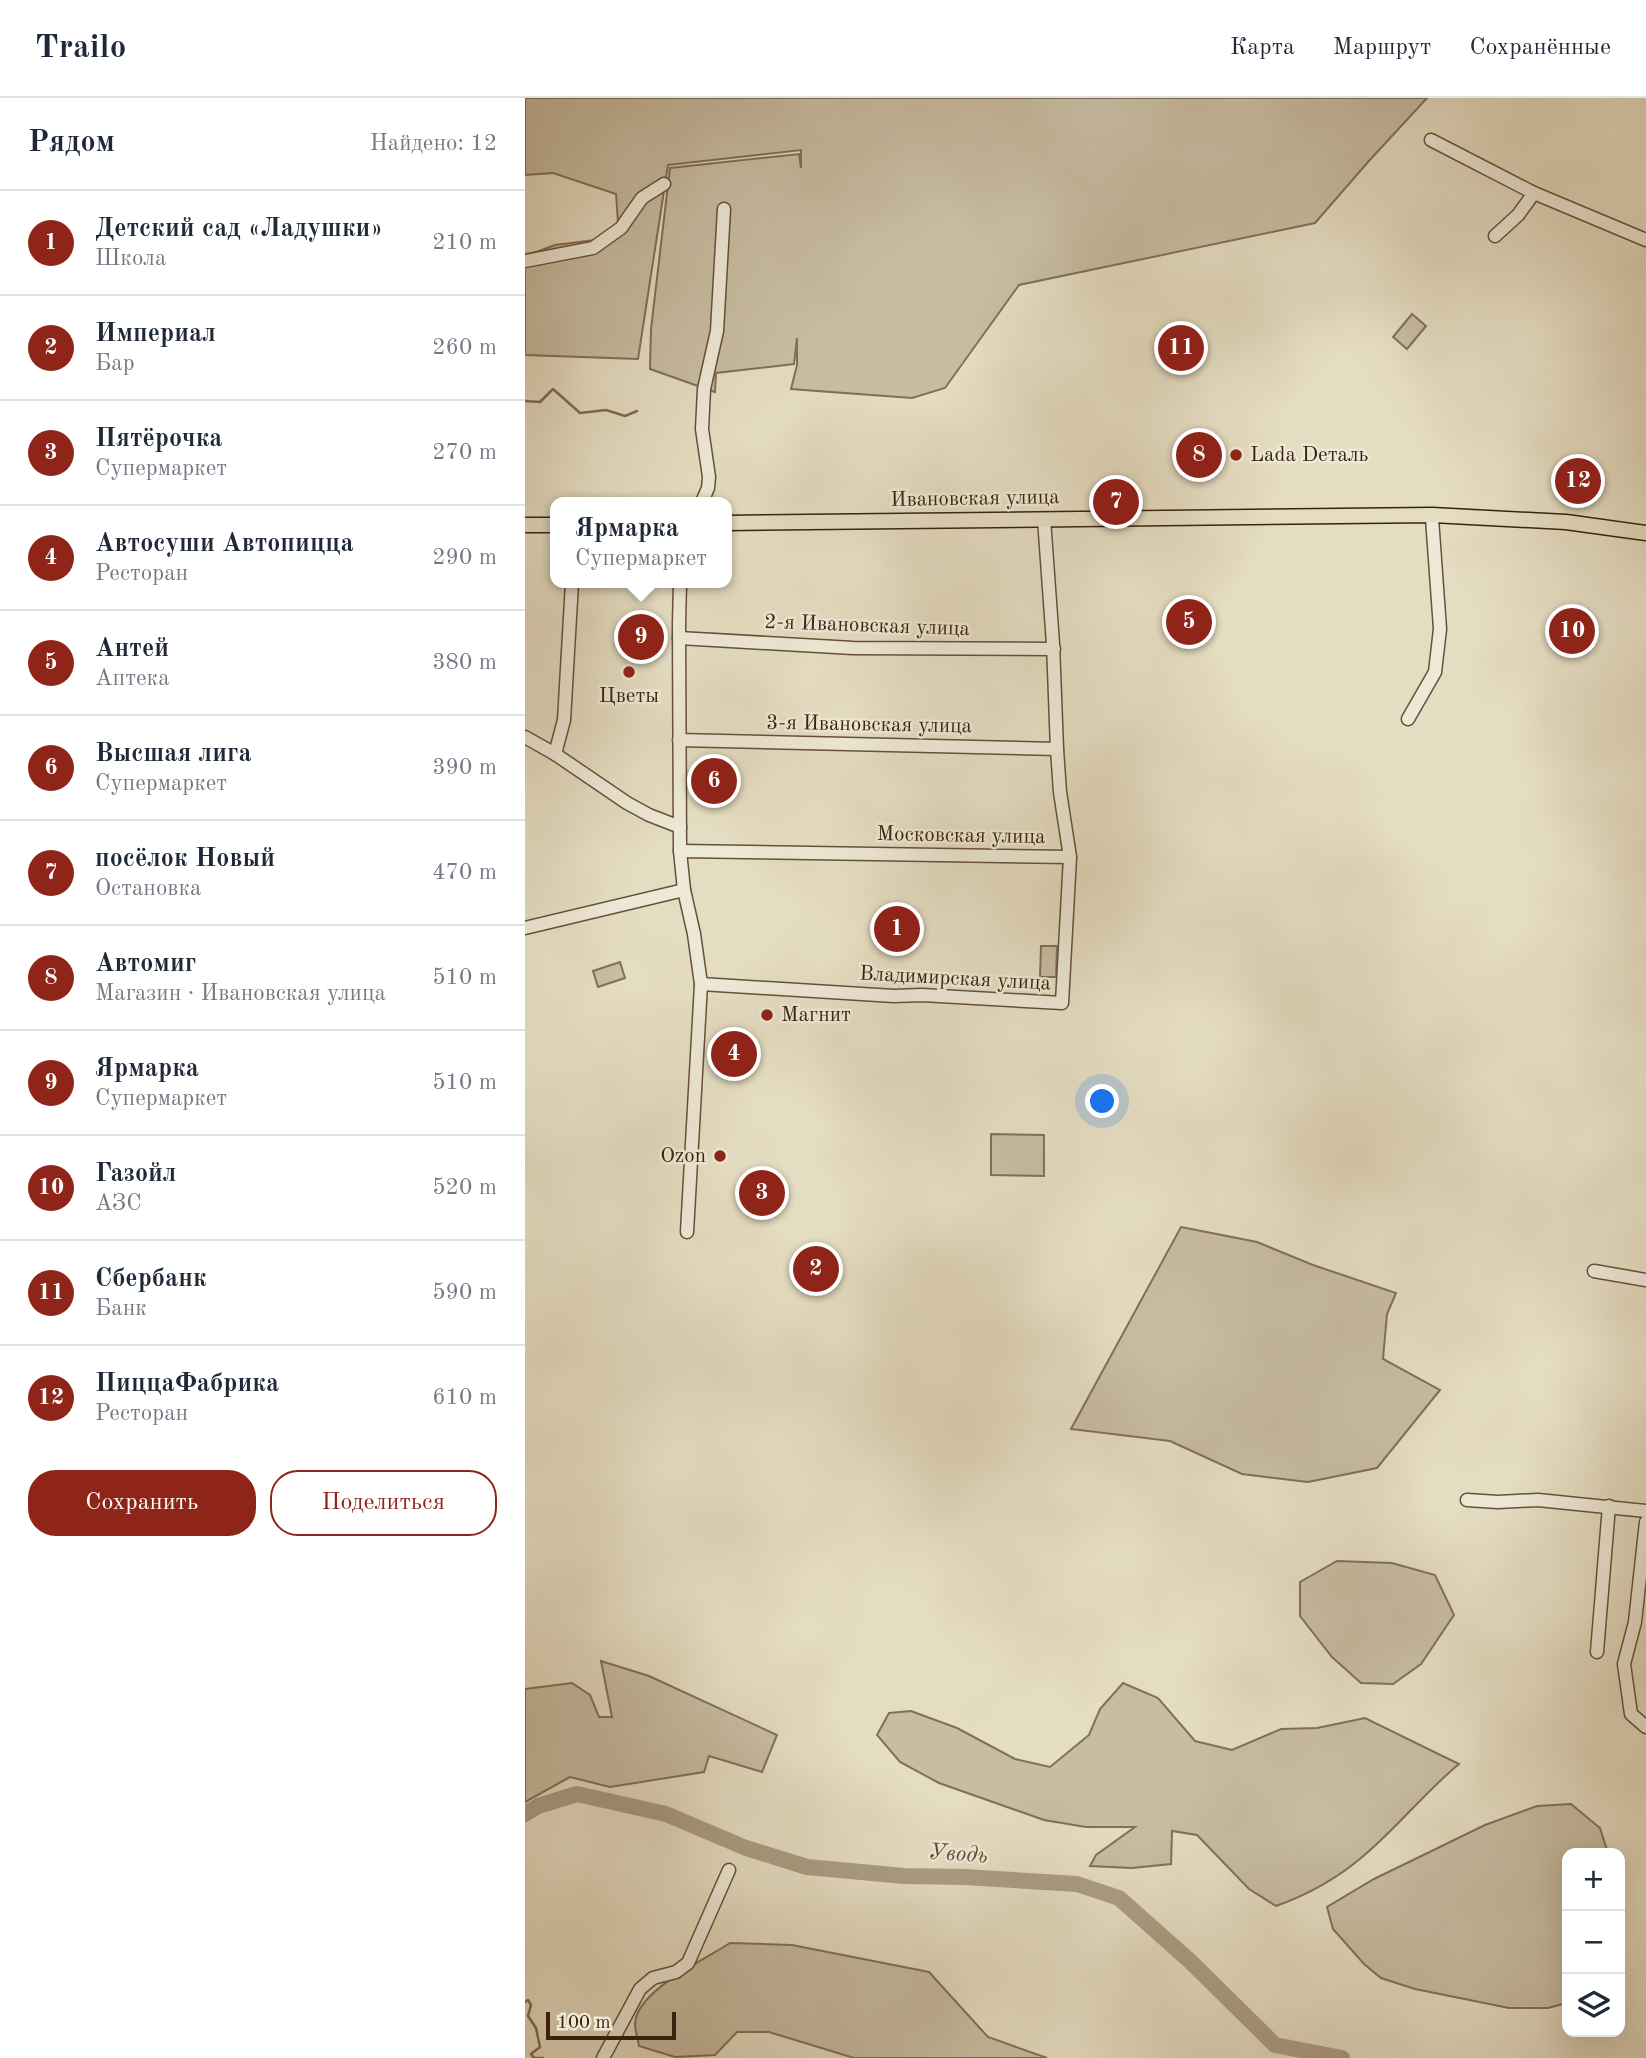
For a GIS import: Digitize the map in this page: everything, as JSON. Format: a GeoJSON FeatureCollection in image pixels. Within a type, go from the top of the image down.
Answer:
{"type":"FeatureCollection","features":[{"type":"Feature","properties":{"kind":"main road","name":"Ивановская улица"},"geometry":{"type":"LineString","coordinates":[[732,523],[1456,516],[1566,522],[1646,535]]}},
{"type":"Feature","properties":{"kind":"main road","name":"Ивановская улица"},"geometry":{"type":"LineString","coordinates":[[1392,517],[1567,526],[1646,535]]}},
{"type":"Feature","properties":{"kind":"main road"},"geometry":{"type":"LineString","coordinates":[[525,525],[550,525]]}},
{"type":"Feature","properties":{"kind":"street"},"geometry":{"type":"LineString","coordinates":[[1431,140],[1534,193],[1646,240]]}},
{"type":"Feature","properties":{"kind":"street"},"geometry":{"type":"LineString","coordinates":[[525,261],[593,248],[621,228],[642,198],[664,184]]}},
{"type":"Feature","properties":{"kind":"street"},"geometry":{"type":"LineString","coordinates":[[1495,236],[1518,215],[1534,193]]}},
{"type":"Feature","properties":{"kind":"street"},"geometry":{"type":"LineString","coordinates":[[704,497],[709,477],[702,429],[704,389],[717,331],[724,209]]}},
{"type":"Feature","properties":{"kind":"street"},"geometry":{"type":"LineString","coordinates":[[1408,719],[1435,672],[1440,629],[1432,518]]}},
{"type":"Feature","properties":{"kind":"street","name":"Московская улица"},"geometry":{"type":"LineString","coordinates":[[680,851],[1070,857],[1057,749],[1044,519]]}},
{"type":"Feature","properties":{"kind":"street"},"geometry":{"type":"LineString","coordinates":[[555,754],[564,720],[572,588]]}},
{"type":"Feature","properties":{"kind":"street"},"geometry":{"type":"LineString","coordinates":[[680,588],[680,851],[684,890],[701,984],[687,1232]]}},
{"type":"Feature","properties":{"kind":"street","name":"2-я Ивановская улица"},"geometry":{"type":"LineString","coordinates":[[679,638],[853,648],[1053,649]]}},
{"type":"Feature","properties":{"kind":"street"},"geometry":{"type":"LineString","coordinates":[[525,737],[627,803],[680,827]]}},
{"type":"Feature","properties":{"kind":"street","name":"3-я Ивановская улица"},"geometry":{"type":"LineString","coordinates":[[679,740],[1057,749]]}},
{"type":"Feature","properties":{"kind":"street","name":"Владимирская улица"},"geometry":{"type":"LineString","coordinates":[[701,984],[1062,1003],[1070,857]]}},
{"type":"Feature","properties":{"kind":"street"},"geometry":{"type":"LineString","coordinates":[[525,928],[684,890]]}},
{"type":"Feature","properties":{"kind":"street"},"geometry":{"type":"LineString","coordinates":[[1594,1271],[1646,1280]]}},
{"type":"Feature","properties":{"kind":"street"},"geometry":{"type":"LineString","coordinates":[[1467,1500],[1538,1500],[1646,1511]]}},
{"type":"Feature","properties":{"kind":"street"},"geometry":{"type":"LineString","coordinates":[[1597,1653],[1609,1506]]}},
{"type":"Feature","properties":{"kind":"street"},"geometry":{"type":"LineString","coordinates":[[1646,1522],[1635,1622],[1624,1664],[1631,1714],[1646,1727]]}},
{"type":"Feature","properties":{"kind":"street"},"geometry":{"type":"LineString","coordinates":[[603,2058],[640,1989],[653,1978],[676,1972],[688,1963],[729,1870]]}},
{"type":"Feature","properties":{"kind":"shaded area"},"geometry":{"type":"Polygon","coordinates":[[[525,98],[1427,98],[1315,223],[1019,285],[945,388],[912,398],[791,389],[797,365],[797,338],[794,364],[716,373],[715,392],[650,369],[651,329],[670,168],[799,154],[801,168],[801,150],[668,165],[638,359],[525,355],[525,256],[555,245],[619,237],[616,194],[553,173],[525,175],[525,98]]]}},
{"type":"Feature","properties":{"kind":"shaded area"},"geometry":{"type":"Polygon","coordinates":[[[1412,314],[1426,326],[1407,349],[1393,337],[1412,314]]]}},
{"type":"Feature","properties":{"kind":"shaded area"},"geometry":{"type":"Polygon","coordinates":[[[1041,946],[1057,946],[1056,977],[1040,977],[1041,946]]]}},
{"type":"Feature","properties":{"kind":"shaded area"},"geometry":{"type":"Polygon","coordinates":[[[620,962],[625,978],[598,987],[593,971],[620,962]]]}},
{"type":"Feature","properties":{"kind":"shaded area"},"geometry":{"type":"Polygon","coordinates":[[[991,1134],[1044,1135],[1044,1176],[991,1175],[991,1134]]]}},
{"type":"Feature","properties":{"kind":"shaded area"},"geometry":{"type":"Polygon","coordinates":[[[1181,1227],[1257,1242],[1313,1265],[1396,1293],[1387,1314],[1383,1359],[1440,1390],[1377,1468],[1308,1482],[1242,1474],[1170,1441],[1071,1429],[1181,1227]]]}},
{"type":"Feature","properties":{"kind":"shaded area"},"geometry":{"type":"Polygon","coordinates":[[[1337,1561],[1392,1563],[1435,1575],[1454,1615],[1421,1664],[1393,1684],[1361,1683],[1332,1657],[1300,1616],[1300,1582],[1337,1561]]]}},
{"type":"Feature","properties":{"kind":"shaded area"},"geometry":{"type":"Polygon","coordinates":[[[601,1661],[649,1676],[777,1735],[762,1772],[709,1756],[704,1772],[610,1787],[570,1777],[525,1802],[525,1689],[572,1683],[590,1695],[599,1717],[612,1717],[601,1661]]]}},
{"type":"Feature","properties":{"kind":"shaded area"},"geometry":{"type":"Polygon","coordinates":[[[1123,1683],[1158,1698],[1195,1741],[1232,1750],[1281,1729],[1317,1728],[1365,1718],[1459,1764],[1374,1847],[1342,1873],[1299,1897],[1276,1906],[1249,1889],[1197,1835],[1172,1831],[1171,1864],[1132,1868],[1090,1866],[1096,1855],[1135,1827],[1086,1827],[1044,1820],[939,1783],[900,1762],[877,1735],[889,1713],[911,1711],[957,1728],[1015,1759],[1050,1767],[1089,1735],[1100,1709],[1123,1683]]]}},
{"type":"Feature","properties":{"kind":"shaded area"},"geometry":{"type":"Polygon","coordinates":[[[1571,1804],[1600,1828],[1606,1848],[1562,1848],[1562,2004],[1548,2008],[1509,2008],[1415,1989],[1381,1978],[1364,1964],[1333,1929],[1327,1907],[1374,1879],[1485,1825],[1537,1806],[1571,1804]]]}},
{"type":"Feature","properties":{"kind":"shaded area"},"geometry":{"type":"Polygon","coordinates":[[[730,1943],[792,1945],[929,1972],[988,2037],[1047,2058],[854,2058],[769,2032],[737,2032],[715,2055],[675,2057],[639,2046],[635,2024],[638,2012],[647,2000],[673,1978],[730,1943]]]}},
{"type":"Feature","properties":{"kind":"waterway"},"geometry":{"type":"LineString","coordinates":[[525,401],[540,402],[553,389],[580,413],[606,410],[625,416],[637,411]]}},
{"type":"Feature","properties":{"kind":"waterway","name":"Уводь"},"geometry":{"type":"LineString","coordinates":[[525,1814],[538,1806],[577,1794],[666,1814],[746,1848],[807,1867],[904,1876],[1077,1884],[1119,1898],[1191,1962],[1275,2045],[1342,2058]]}},
{"type":"Feature","properties":{"kind":"waterway"},"geometry":{"type":"LineString","coordinates":[[525,2002],[528,2000],[531,2005],[528,2016],[536,2028],[540,2047],[531,2054],[534,2058],[543,2058]]}},
{"type":"Feature","properties":{"kind":"place","name":"Сбербанк"},"geometry":{"type":"Point","coordinates":[1181,348]}},
{"type":"Feature","properties":{"kind":"place","name":"Автомиг"},"geometry":{"type":"Point","coordinates":[1199,455]}},
{"type":"Feature","properties":{"kind":"place","name":"Lada Dеталь"},"geometry":{"type":"Point","coordinates":[1236,455]}},
{"type":"Feature","properties":{"kind":"place","name":"ПиццаФабрика"},"geometry":{"type":"Point","coordinates":[1578,481]}},
{"type":"Feature","properties":{"kind":"place","name":"посёлок Новый"},"geometry":{"type":"Point","coordinates":[1116,502]}},
{"type":"Feature","properties":{"kind":"place","name":"Антей"},"geometry":{"type":"Point","coordinates":[1189,622]}},
{"type":"Feature","properties":{"kind":"place","name":"Газойл"},"geometry":{"type":"Point","coordinates":[1572,631]}},
{"type":"Feature","properties":{"kind":"place","name":"Ярмарка"},"geometry":{"type":"Point","coordinates":[641,637]}},
{"type":"Feature","properties":{"kind":"place","name":"Цветы"},"geometry":{"type":"Point","coordinates":[629,672]}},
{"type":"Feature","properties":{"kind":"place","name":"Высшая лига"},"geometry":{"type":"Point","coordinates":[714,781]}},
{"type":"Feature","properties":{"kind":"place","name":"Детский сад «Ладушки»"},"geometry":{"type":"Point","coordinates":[897,929]}},
{"type":"Feature","properties":{"kind":"place","name":"Магнит"},"geometry":{"type":"Point","coordinates":[767,1015]}},
{"type":"Feature","properties":{"kind":"place","name":"Автосуши Автопицца"},"geometry":{"type":"Point","coordinates":[734,1054]}},
{"type":"Feature","properties":{"kind":"place","name":"Ozon"},"geometry":{"type":"Point","coordinates":[720,1156]}},
{"type":"Feature","properties":{"kind":"place","name":"Пятёрочка"},"geometry":{"type":"Point","coordinates":[762,1193]}},
{"type":"Feature","properties":{"kind":"place","name":"Империал"},"geometry":{"type":"Point","coordinates":[816,1269]}}]}
